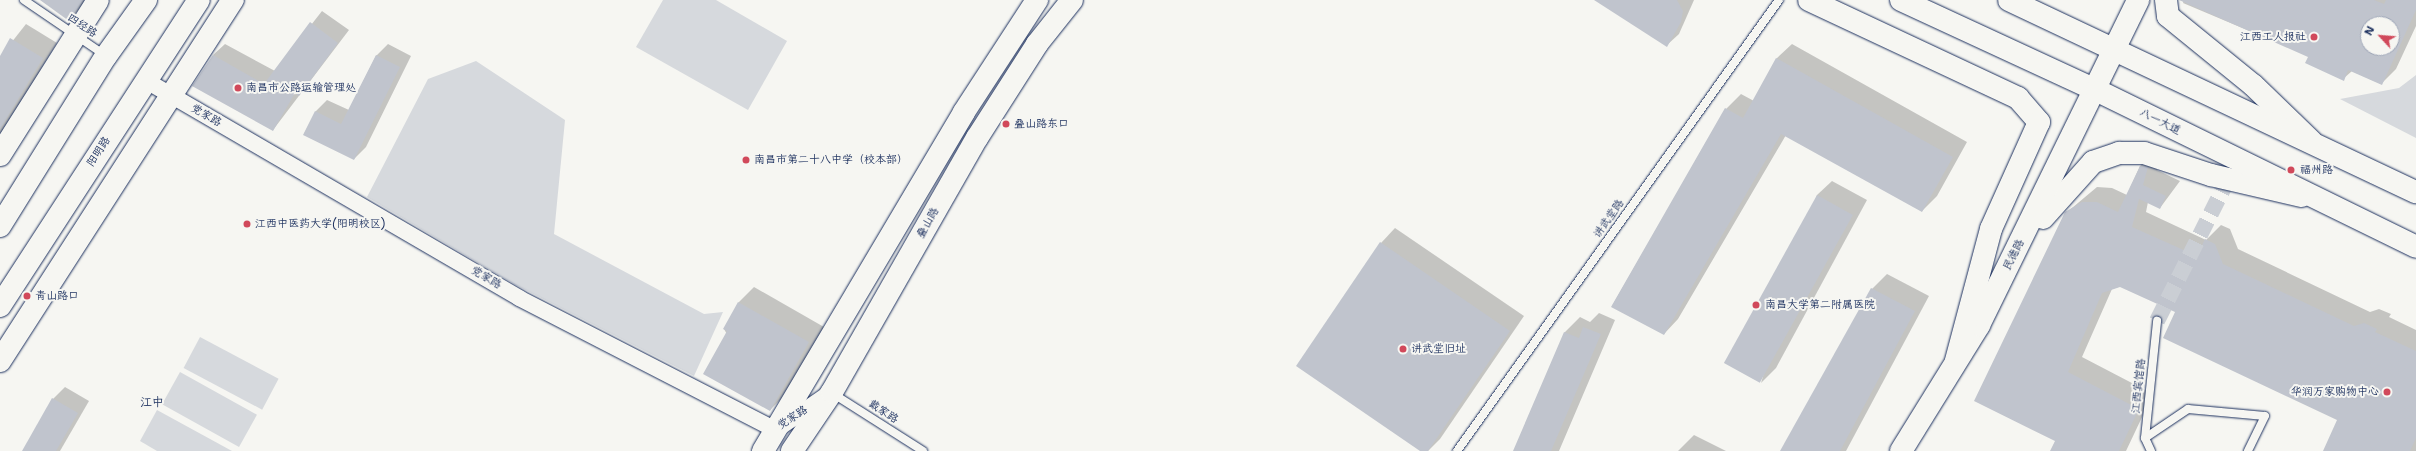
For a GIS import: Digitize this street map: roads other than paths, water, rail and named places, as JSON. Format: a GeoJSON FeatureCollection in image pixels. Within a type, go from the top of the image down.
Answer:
{"type":"FeatureCollection","features":[{"type":"Feature","properties":{"kind":"main road"},"geometry":{"type":"LineString","coordinates":[[0,155],[98,0]]}},
{"type":"Feature","properties":{"kind":"main road"},"geometry":{"type":"LineString","coordinates":[[0,226],[106,56],[146,0]]}},
{"type":"Feature","properties":{"kind":"main road","name":"阳明路"},"geometry":{"type":"LineString","coordinates":[[0,306],[145,80],[200,0]]}},
{"type":"Feature","properties":{"kind":"main road"},"geometry":{"type":"LineString","coordinates":[[0,362],[170,94],[233,0]]}},
{"type":"Feature","properties":{"kind":"main road"},"geometry":{"type":"LineString","coordinates":[[763,451],[964,112],[1037,0]]}},
{"type":"Feature","properties":{"kind":"main road","name":"叠山路"},"geometry":{"type":"LineString","coordinates":[[792,451],[832,392],[977,138],[1036,44],[1072,0]]}},
{"type":"Feature","properties":{"kind":"main road"},"geometry":{"type":"LineString","coordinates":[[1810,0],[2018,98],[2039,122],[1991,229],[1956,361]]}},
{"type":"Feature","properties":{"kind":"main road","name":"八一大道"},"geometry":{"type":"LineString","coordinates":[[1901,0],[2096,90],[2309,197],[2416,247]]}},
{"type":"Feature","properties":{"kind":"main road"},"geometry":{"type":"LineString","coordinates":[[2009,0],[2114,51],[2416,192]]}},
{"type":"Feature","properties":{"kind":"main road"},"geometry":{"type":"LineString","coordinates":[[2114,51],[2121,0]]}},
{"type":"Feature","properties":{"kind":"main road"},"geometry":{"type":"LineString","coordinates":[[2114,51],[2138,0]]}},
{"type":"Feature","properties":{"kind":"main road"},"geometry":{"type":"LineString","coordinates":[[2166,0],[2168,16],[2253,85],[2316,146]]}},
{"type":"Feature","properties":{"kind":"main road","name":"民德路"},"geometry":{"type":"LineString","coordinates":[[1902,451],[1956,361],[2011,261],[2114,51]]}},
{"type":"Feature","properties":{"kind":"main road"},"geometry":{"type":"LineString","coordinates":[[2011,261],[2060,196],[2088,167],[2118,153],[2144,154],[2211,175],[2309,197]]}},
{"type":"Feature","properties":{"kind":"street","name":"党家路"},"geometry":{"type":"LineString","coordinates":[[145,80],[519,298],[776,430],[832,392]]}},
{"type":"Feature","properties":{"kind":"lane","name":"四经路"},"geometry":{"type":"LineString","coordinates":[[24,0],[106,56]]}},
{"type":"Feature","properties":{"kind":"lane","name":"讲武堂路"},"geometry":{"type":"LineString","coordinates":[[1457,451],[1779,0]]}},
{"type":"Feature","properties":{"kind":"lane","name":"江西宾馆路"},"geometry":{"type":"LineString","coordinates":[[2145,438],[2157,321]]}},
{"type":"Feature","properties":{"kind":"lane","name":"戴家路"},"geometry":{"type":"LineString","coordinates":[[832,392],[923,451]]}},
{"type":"Feature","properties":{"kind":"lane"},"geometry":{"type":"LineString","coordinates":[[2151,451],[2145,438],[2188,409],[2265,416],[2248,451]]}},
{"type":"Feature","properties":{"kind":"tunnel"},"geometry":{"type":"LineString","coordinates":[[2157,321],[2228,179]]}},
{"type":"Feature","properties":{"kind":"place","name":"江西工人报社"},"geometry":{"type":"Point","coordinates":[2314,37]}},
{"type":"Feature","properties":{"kind":"place","name":"南昌市公路运输管理处"},"geometry":{"type":"Point","coordinates":[238,88]}},
{"type":"Feature","properties":{"kind":"place","name":"叠山路东口"},"geometry":{"type":"Point","coordinates":[1006,124]}},
{"type":"Feature","properties":{"kind":"place","name":"南昌市第二十八中学（校本部）"},"geometry":{"type":"Point","coordinates":[746,160]}},
{"type":"Feature","properties":{"kind":"place","name":"福州路"},"geometry":{"type":"Point","coordinates":[2291,170]}},
{"type":"Feature","properties":{"kind":"place","name":"江西中医药大学(阳明校区)"},"geometry":{"type":"Point","coordinates":[247,224]}},
{"type":"Feature","properties":{"kind":"place","name":"青山路口"},"geometry":{"type":"Point","coordinates":[27,296]}},
{"type":"Feature","properties":{"kind":"place","name":"南昌大学第二附属医院"},"geometry":{"type":"Point","coordinates":[1756,305]}},
{"type":"Feature","properties":{"kind":"place","name":"讲武堂旧址"},"geometry":{"type":"Point","coordinates":[1403,349]}},
{"type":"Feature","properties":{"kind":"place","name":"华润万家购物中心"},"geometry":{"type":"Point","coordinates":[2387,392]}},
{"type":"Feature","properties":{"kind":"district","name":"江中"},"geometry":{"type":"Point","coordinates":[152,403]}}]}
